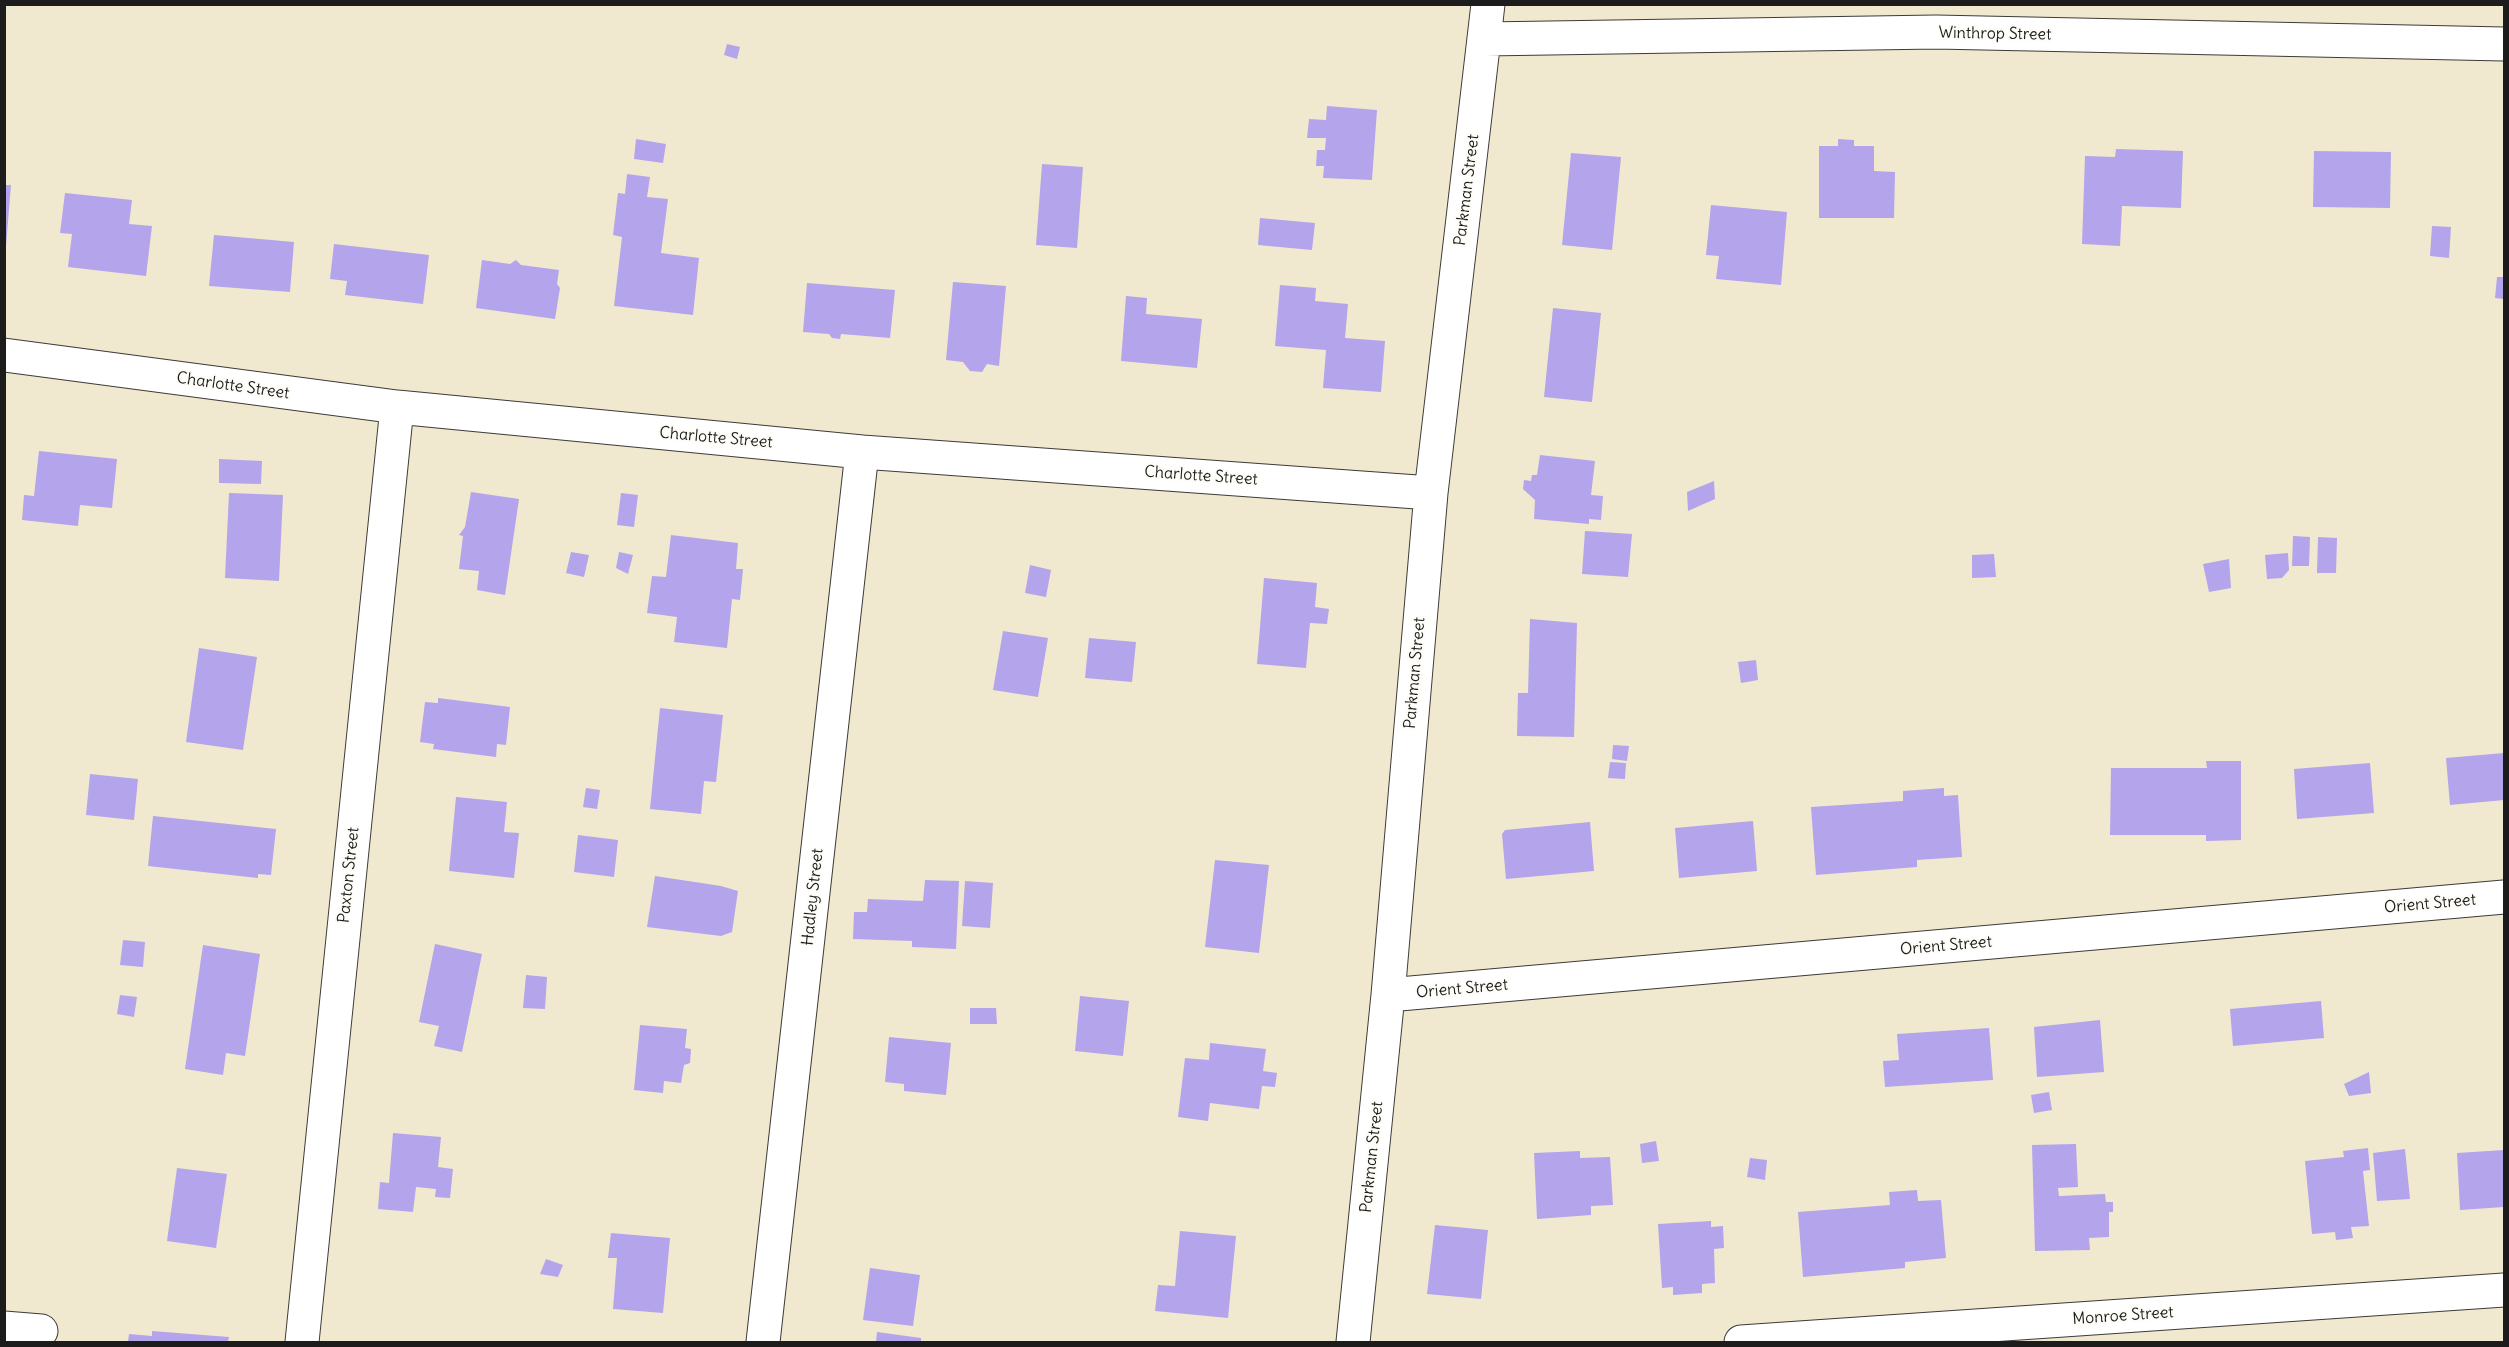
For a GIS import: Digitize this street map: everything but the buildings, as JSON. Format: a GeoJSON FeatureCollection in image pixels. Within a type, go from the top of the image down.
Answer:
{"type":"FeatureCollection","features":[{"type":"Feature","properties":{"kind":"street","name":"Parkman Street"},"geometry":{"type":"LineString","coordinates":[[1353,1342],[1388,995],[1431,493],[1488,4]]}},
{"type":"Feature","properties":{"kind":"street"},"geometry":{"type":"LineString","coordinates":[[1902,33],[1924,4]]}},
{"type":"Feature","properties":{"kind":"street","name":"Winthrop Street"},"geometry":{"type":"LineString","coordinates":[[1485,39],[1902,33],[2505,44]]}},
{"type":"Feature","properties":{"kind":"street","name":"Charlotte Street"},"geometry":{"type":"LineString","coordinates":[[4,356],[397,407],[862,452],[1431,493]]}},
{"type":"Feature","properties":{"kind":"street","name":"Paxton Street"},"geometry":{"type":"LineString","coordinates":[[302,1342],[397,407]]}},
{"type":"Feature","properties":{"kind":"street","name":"Hadley Street"},"geometry":{"type":"LineString","coordinates":[[763,1342],[862,452]]}},
{"type":"Feature","properties":{"kind":"street","name":"Orient Street"},"geometry":{"type":"LineString","coordinates":[[1388,995],[2505,897]]}},
{"type":"Feature","properties":{"kind":"street","name":"Monroe Street"},"geometry":{"type":"LineString","coordinates":[[1741,1342],[2505,1290]]}},
{"type":"Feature","properties":{"kind":"street"},"geometry":{"type":"LineString","coordinates":[[4,1328],[41,1331]]}}]}
